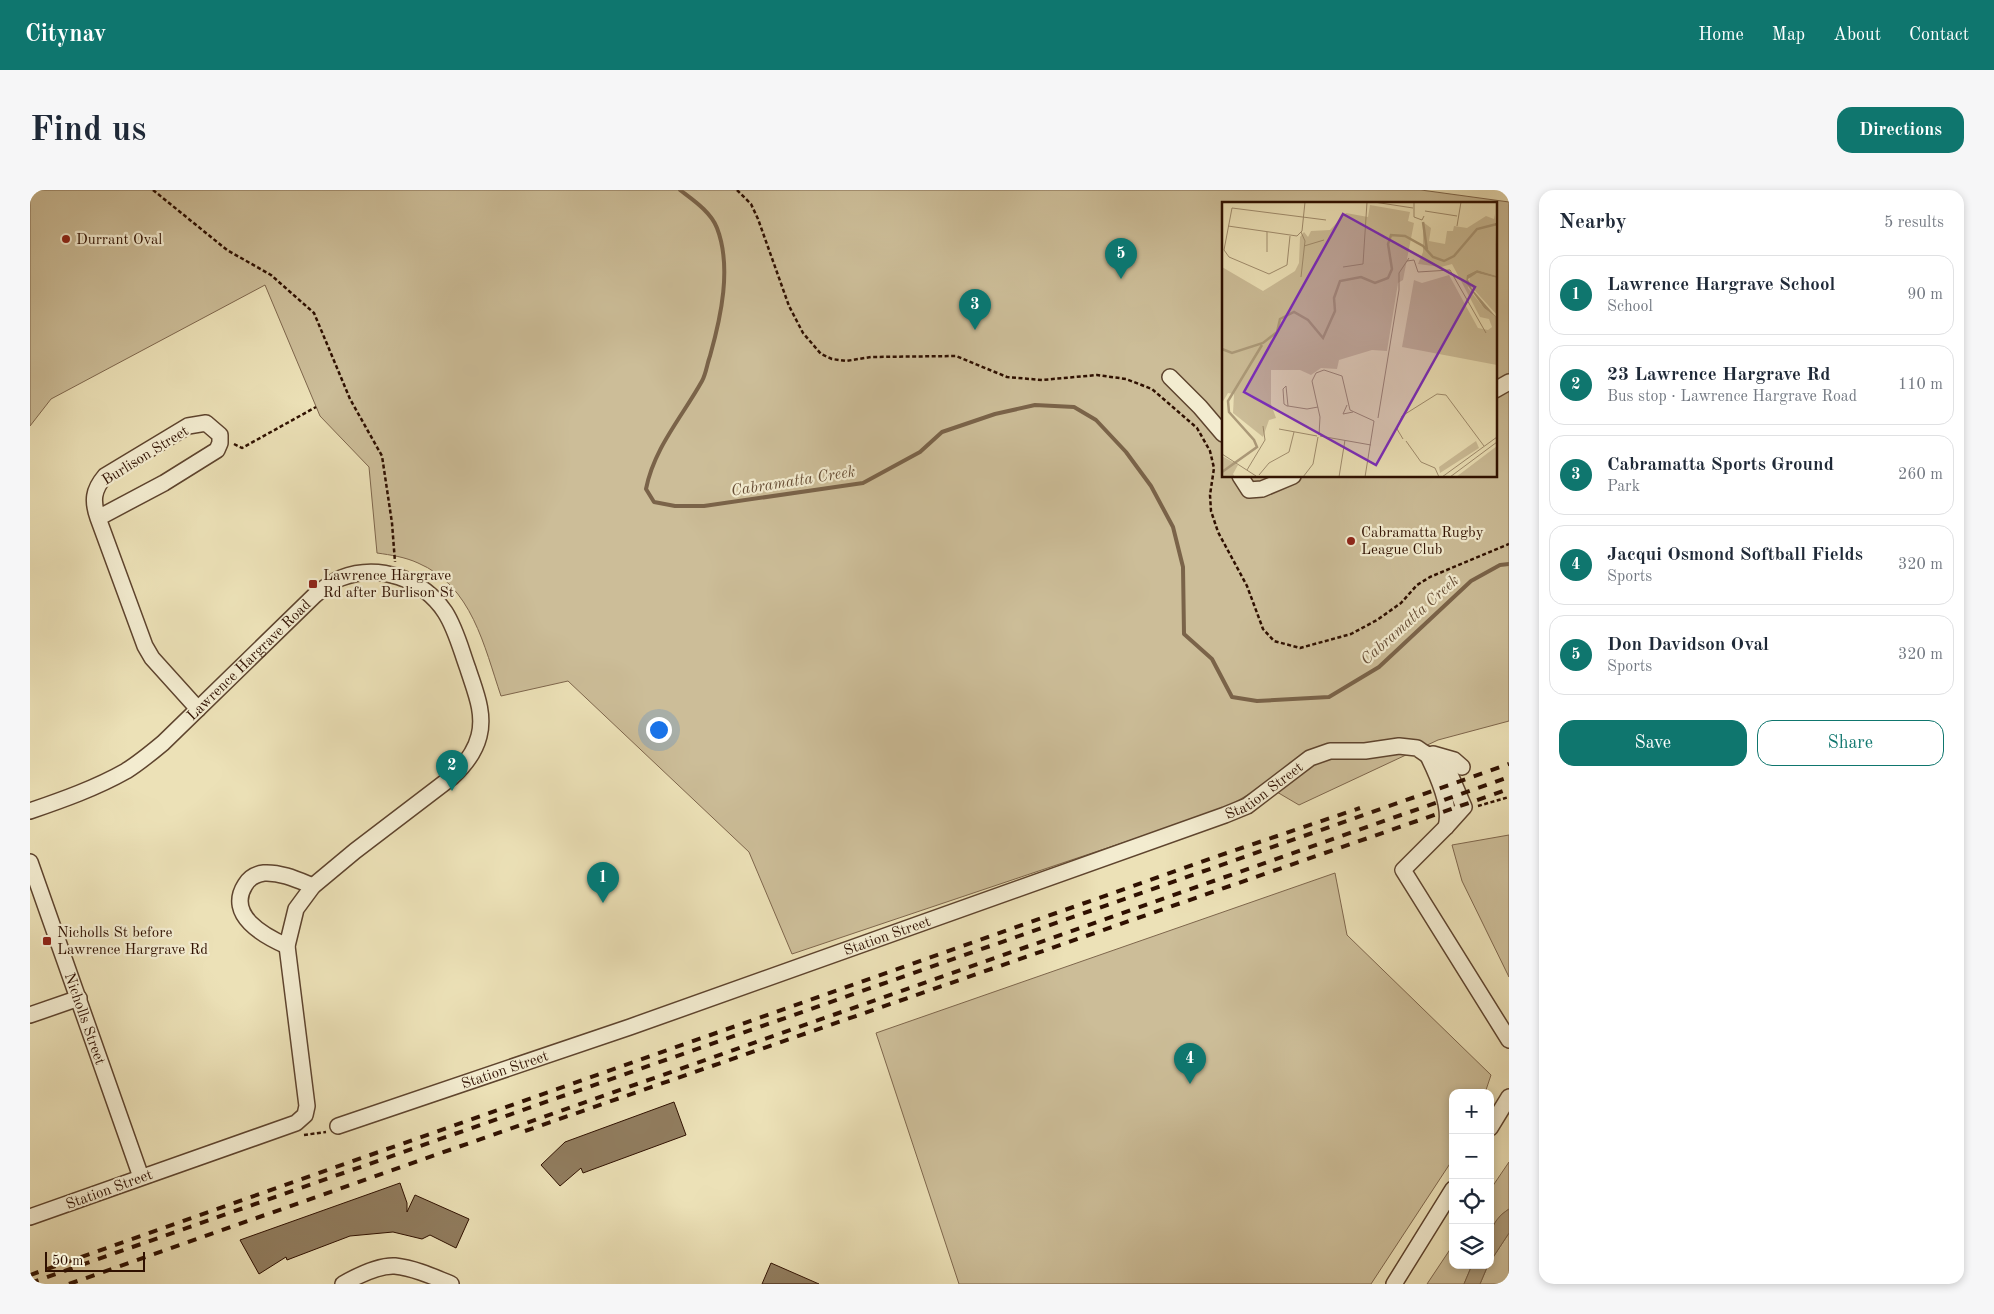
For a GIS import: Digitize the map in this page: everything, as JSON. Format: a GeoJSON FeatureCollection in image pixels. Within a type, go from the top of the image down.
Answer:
{"type":"FeatureCollection","features":[{"type":"Feature","properties":{"kind":"street"},"geometry":{"type":"LineString","coordinates":[[1170,377],[1200,407],[1222,433]]}},
{"type":"Feature","properties":{"kind":"street"},"geometry":{"type":"LineString","coordinates":[[1496,389],[1509,382]]}},
{"type":"Feature","properties":{"kind":"street","name":"Burlison Street"},"geometry":{"type":"LineString","coordinates":[[98,518],[164,483],[216,450],[220,443],[220,435],[206,423],[188,426],[105,476],[96,486],[94,506],[98,518],[145,646],[162,670],[198,709]]}},
{"type":"Feature","properties":{"kind":"street"},"geometry":{"type":"LineString","coordinates":[[1241,478],[1249,490],[1262,489],[1288,478]]}},
{"type":"Feature","properties":{"kind":"street","name":"Lawrence Hargrave Road"},"geometry":{"type":"LineString","coordinates":[[30,811],[89,788],[127,770],[163,743],[315,595],[332,583],[360,573],[390,574],[404,578],[427,592],[441,606],[451,622],[480,708],[479,736],[463,766],[452,777],[355,851],[313,886],[296,909],[287,946],[307,1106],[305,1115],[300,1120]]}},
{"type":"Feature","properties":{"kind":"street","name":"Station Street"},"geometry":{"type":"LineString","coordinates":[[338,1126],[630,1027],[1225,815],[1247,806],[1310,758],[1330,751],[1365,751],[1399,746],[1417,748],[1426,753],[1454,760],[1462,767]]}},
{"type":"Feature","properties":{"kind":"street"},"geometry":{"type":"LineString","coordinates":[[1426,753],[1449,772],[1464,807],[1403,870],[1509,1040]]}},
{"type":"Feature","properties":{"kind":"street"},"geometry":{"type":"LineString","coordinates":[[1426,753],[1437,775],[1449,818],[1446,827]]}},
{"type":"Feature","properties":{"kind":"street","name":"Nicholls Street"},"geometry":{"type":"LineString","coordinates":[[30,862],[141,1177]]}},
{"type":"Feature","properties":{"kind":"street"},"geometry":{"type":"LineString","coordinates":[[287,946],[265,936],[247,919],[240,902],[241,893],[249,879],[262,873],[293,878],[313,886]]}},
{"type":"Feature","properties":{"kind":"street"},"geometry":{"type":"LineString","coordinates":[[30,1015],[78,998]]}},
{"type":"Feature","properties":{"kind":"street"},"geometry":{"type":"LineString","coordinates":[[1494,1121],[1509,1097]]}},
{"type":"Feature","properties":{"kind":"street","name":"Station Street"},"geometry":{"type":"LineString","coordinates":[[30,1217],[300,1120]]}},
{"type":"Feature","properties":{"kind":"street"},"geometry":{"type":"LineString","coordinates":[[1394,1284],[1449,1195]]}},
{"type":"Feature","properties":{"kind":"street"},"geometry":{"type":"LineString","coordinates":[[343,1284],[362,1273],[394,1266],[432,1276],[451,1284]]}},
{"type":"Feature","properties":{"kind":"path"},"geometry":{"type":"LineString","coordinates":[[153,190],[227,250],[271,275],[314,313],[350,399],[382,456],[395,560],[390,574]]}},
{"type":"Feature","properties":{"kind":"path"},"geometry":{"type":"LineString","coordinates":[[736,190],[751,204],[789,306],[800,326],[821,354],[832,359],[846,361],[871,356],[956,356],[1007,377],[1042,380],[1097,375],[1126,379],[1152,389],[1197,428],[1210,451],[1214,468],[1210,495],[1211,511],[1218,532],[1247,586],[1263,629],[1274,641],[1300,648],[1351,634],[1377,620],[1400,603],[1417,585],[1430,577],[1509,544]]}},
{"type":"Feature","properties":{"kind":"path"},"geometry":{"type":"LineString","coordinates":[[220,435],[242,448],[316,407]]}},
{"type":"Feature","properties":{"kind":"path"},"geometry":{"type":"LineString","coordinates":[[1464,807],[1475,807],[1509,797]]}},
{"type":"Feature","properties":{"kind":"shaded area"},"geometry":{"type":"Polygon","coordinates":[[[30,190],[1421,190],[1509,202],[1509,721],[1438,740],[1299,805],[1265,785],[1223,809],[792,954],[749,852],[568,681],[501,696],[482,638],[464,602],[451,586],[436,573],[418,563],[393,555],[377,553],[369,467],[320,416],[265,285],[51,399],[30,426],[30,190]]]}},
{"type":"Feature","properties":{"kind":"shaded area"},"geometry":{"type":"Polygon","coordinates":[[[1509,835],[1509,977],[1462,881],[1452,845],[1509,835]]]}},
{"type":"Feature","properties":{"kind":"shaded area"},"geometry":{"type":"Polygon","coordinates":[[[1335,873],[1347,935],[1491,1075],[1486,1089],[1449,1089],[1449,1165],[1371,1284],[959,1284],[876,1033],[1335,873]]]}},
{"type":"Feature","properties":{"kind":"shaded area"},"geometry":{"type":"Polygon","coordinates":[[[1509,1162],[1509,1209],[1501,1215],[1494,1225],[1494,1224],[1494,1184],[1509,1162]]]}},
{"type":"Feature","properties":{"kind":"shaded area"},"geometry":{"type":"Polygon","coordinates":[[[1509,1209],[1509,1233],[1494,1256],[1494,1224],[1502,1214],[1509,1209]]]}},
{"type":"Feature","properties":{"kind":"shaded area"},"geometry":{"type":"Polygon","coordinates":[[[1509,1233],[1509,1284],[1480,1284],[1486,1269],[1494,1269],[1494,1256],[1509,1233]]]}},
{"type":"Feature","properties":{"kind":"shaded area"},"geometry":{"type":"Polygon","coordinates":[[[1449,1251],[1449,1269],[1470,1269],[1464,1284],[1427,1284],[1449,1251]]]}},
{"type":"Feature","properties":{"kind":"shaded area"},"geometry":{"type":"Polygon","coordinates":[[[1470,1269],[1486,1269],[1480,1284],[1464,1284],[1470,1269]]]}},
{"type":"Feature","properties":{"kind":"building"},"geometry":{"type":"Polygon","coordinates":[[[674,1102],[686,1135],[583,1173],[581,1168],[560,1186],[541,1165],[565,1142],[674,1102]]]}},
{"type":"Feature","properties":{"kind":"building"},"geometry":{"type":"Polygon","coordinates":[[[400,1183],[407,1203],[407,1212],[415,1195],[469,1219],[456,1248],[430,1235],[422,1239],[393,1232],[350,1236],[287,1260],[286,1257],[259,1274],[240,1240],[400,1183]]]}},
{"type":"Feature","properties":{"kind":"building"},"geometry":{"type":"Polygon","coordinates":[[[771,1263],[819,1284],[762,1284],[771,1263]]]}},
{"type":"Feature","properties":{"kind":"waterway","name":"Cabramatta Creek"},"geometry":{"type":"LineString","coordinates":[[680,190],[711,217],[717,228],[724,259],[723,292],[718,325],[703,378],[662,446],[650,474],[646,489],[654,502],[675,506],[704,506],[863,483],[920,452],[942,432],[995,414],[1035,405],[1074,407],[1096,420],[1126,452],[1151,486],[1173,527],[1183,567],[1184,634],[1212,659],[1232,697],[1257,701],[1329,697],[1379,667],[1471,581],[1500,565],[1509,564]]}},
{"type":"Feature","properties":{"kind":"railway"},"geometry":{"type":"LineString","coordinates":[[30,1283],[1509,764]]}},
{"type":"Feature","properties":{"kind":"railway"},"geometry":{"type":"LineString","coordinates":[[69,1284],[1509,777]]}},
{"type":"Feature","properties":{"kind":"railway"},"geometry":{"type":"LineString","coordinates":[[525,1131],[1509,789]]}},
{"type":"Feature","properties":{"kind":"railway"},"geometry":{"type":"LineString","coordinates":[[30,1275],[1215,857],[1360,808]]}},
{"type":"Feature","properties":{"kind":"place","name":"Durrant Oval"},"geometry":{"type":"Point","coordinates":[66,239]}},
{"type":"Feature","properties":{"kind":"place","name":"Don Davidson Oval"},"geometry":{"type":"Point","coordinates":[1121,279]}},
{"type":"Feature","properties":{"kind":"place","name":"Cabramatta Sports Ground"},"geometry":{"type":"Point","coordinates":[975,330]}},
{"type":"Feature","properties":{"kind":"place","name":"Cabramatta Rugby League Club"},"geometry":{"type":"Point","coordinates":[1351,541]}},
{"type":"Feature","properties":{"kind":"place","name":"Lawrence Hargrave Rd after Burlison St"},"geometry":{"type":"Point","coordinates":[313,584]}},
{"type":"Feature","properties":{"kind":"place","name":"23 Lawrence Hargrave Rd"},"geometry":{"type":"Point","coordinates":[452,791]}},
{"type":"Feature","properties":{"kind":"place","name":"Lawrence Hargrave School"},"geometry":{"type":"Point","coordinates":[603,903]}},
{"type":"Feature","properties":{"kind":"place","name":"Nicholls St before Lawrence Hargrave Rd"},"geometry":{"type":"Point","coordinates":[47,941]}},
{"type":"Feature","properties":{"kind":"place","name":"Jacqui Osmond Softball Fields"},"geometry":{"type":"Point","coordinates":[1190,1084]}}]}
